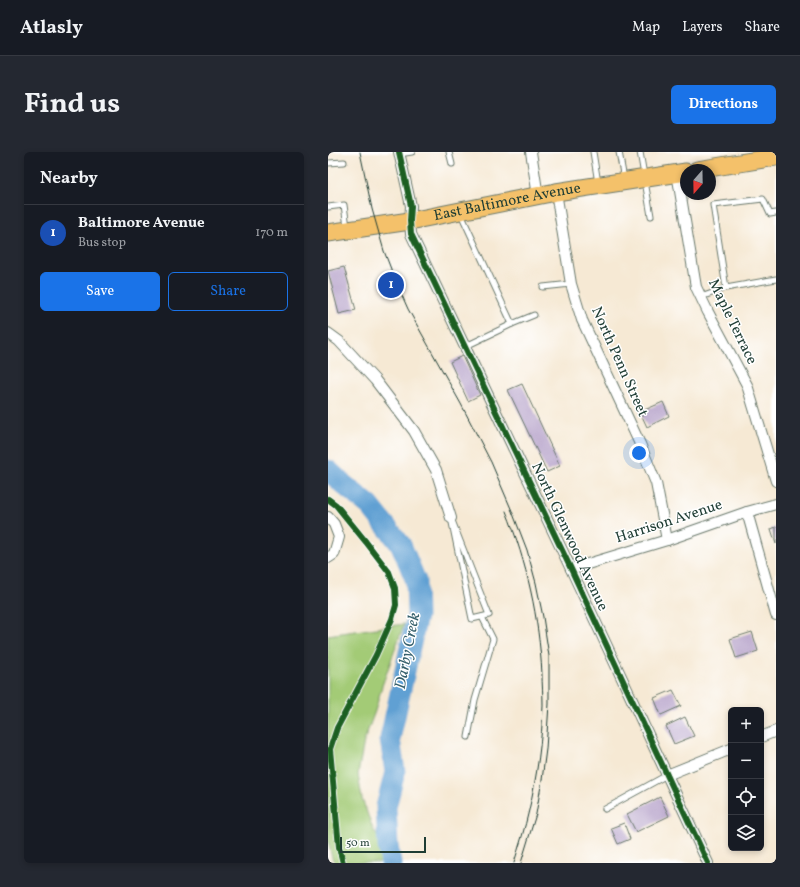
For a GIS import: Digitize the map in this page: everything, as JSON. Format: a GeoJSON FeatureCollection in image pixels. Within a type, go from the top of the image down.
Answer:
{"type":"FeatureCollection","features":[{"type":"Feature","properties":{"kind":"main road"},"geometry":{"type":"LineString","coordinates":[[716,167],[776,157]]}},
{"type":"Feature","properties":{"kind":"main road","name":"East Baltimore Avenue"},"geometry":{"type":"LineString","coordinates":[[328,233],[410,221],[556,192],[680,172]]}},
{"type":"Feature","properties":{"kind":"street"},"geometry":{"type":"LineString","coordinates":[[531,152],[538,196]]}},
{"type":"Feature","properties":{"kind":"street","name":"North Glenwood Avenue"},"geometry":{"type":"LineString","coordinates":[[399,153],[411,206],[410,234],[708,863]]}},
{"type":"Feature","properties":{"kind":"street","name":"North Penn Street"},"geometry":{"type":"LineString","coordinates":[[556,192],[571,284],[582,320],[640,444],[656,483],[667,540]]}},
{"type":"Feature","properties":{"kind":"street","name":"Maple Terrace"},"geometry":{"type":"LineString","coordinates":[[685,200],[696,287],[747,385],[776,481]]}},
{"type":"Feature","properties":{"kind":"street"},"geometry":{"type":"LineString","coordinates":[[328,333],[339,341],[374,380],[414,431],[436,470],[452,518]]}},
{"type":"Feature","properties":{"kind":"street","name":"Harrison Avenue"},"geometry":{"type":"LineString","coordinates":[[570,569],[667,540],[747,512],[776,504]]}},
{"type":"Feature","properties":{"kind":"street"},"geometry":{"type":"LineString","coordinates":[[747,512],[776,615]]}},
{"type":"Feature","properties":{"kind":"street"},"geometry":{"type":"LineString","coordinates":[[328,517],[334,524],[339,537],[334,554],[328,558]]}},
{"type":"Feature","properties":{"kind":"street"},"geometry":{"type":"LineString","coordinates":[[764,736],[776,731]]}},
{"type":"Feature","properties":{"kind":"street"},"geometry":{"type":"LineString","coordinates":[[667,775],[728,750]]}},
{"type":"Feature","properties":{"kind":"lane"},"geometry":{"type":"LineString","coordinates":[[399,153],[412,152]]}},
{"type":"Feature","properties":{"kind":"lane"},"geometry":{"type":"LineString","coordinates":[[449,152],[452,164]]}},
{"type":"Feature","properties":{"kind":"lane"},"geometry":{"type":"LineString","coordinates":[[593,152],[598,186]]}},
{"type":"Feature","properties":{"kind":"lane"},"geometry":{"type":"LineString","coordinates":[[619,152],[624,182]]}},
{"type":"Feature","properties":{"kind":"lane"},"geometry":{"type":"LineString","coordinates":[[640,152],[651,216]]}},
{"type":"Feature","properties":{"kind":"lane"},"geometry":{"type":"LineString","coordinates":[[328,163],[344,162]]}},
{"type":"Feature","properties":{"kind":"lane"},"geometry":{"type":"LineString","coordinates":[[726,288],[713,205],[763,199],[770,214],[776,213]]}},
{"type":"Feature","properties":{"kind":"lane"},"geometry":{"type":"LineString","coordinates":[[328,207],[344,205],[348,230]]}},
{"type":"Feature","properties":{"kind":"lane"},"geometry":{"type":"LineString","coordinates":[[459,211],[512,324]]}},
{"type":"Feature","properties":{"kind":"lane"},"geometry":{"type":"LineString","coordinates":[[701,297],[726,288],[776,279]]}},
{"type":"Feature","properties":{"kind":"lane"},"geometry":{"type":"LineString","coordinates":[[543,287],[571,284]]}},
{"type":"Feature","properties":{"kind":"lane"},"geometry":{"type":"LineString","coordinates":[[464,347],[534,315]]}},
{"type":"Feature","properties":{"kind":"lane"},"geometry":{"type":"LineString","coordinates":[[452,518],[489,615],[472,619],[452,518]]}},
{"type":"Feature","properties":{"kind":"lane"},"geometry":{"type":"LineString","coordinates":[[468,737],[475,700],[493,639],[482,617]]}},
{"type":"Feature","properties":{"kind":"lane"},"geometry":{"type":"LineString","coordinates":[[605,809],[667,775]]}},
{"type":"Feature","properties":{"kind":"green space"},"geometry":{"type":"Polygon","coordinates":[[[404,624],[364,741],[358,774],[362,799],[373,829],[395,863],[335,863],[332,858],[328,841],[328,635],[404,624]]]}},
{"type":"Feature","properties":{"kind":"building"},"geometry":{"type":"Polygon","coordinates":[[[344,267],[356,310],[339,314],[328,271],[344,267]]]}},
{"type":"Feature","properties":{"kind":"building"},"geometry":{"type":"Polygon","coordinates":[[[462,356],[480,395],[468,401],[450,362],[462,356]]]}},
{"type":"Feature","properties":{"kind":"building"},"geometry":{"type":"Polygon","coordinates":[[[522,384],[560,466],[547,472],[508,390],[522,384]]]}},
{"type":"Feature","properties":{"kind":"building"},"geometry":{"type":"Polygon","coordinates":[[[663,402],[669,416],[647,427],[640,412],[663,402]]]}},
{"type":"Feature","properties":{"kind":"building"},"geometry":{"type":"Polygon","coordinates":[[[776,527],[776,544],[771,529],[776,527]]]}},
{"type":"Feature","properties":{"kind":"building"},"geometry":{"type":"Polygon","coordinates":[[[752,632],[758,651],[736,658],[730,639],[752,632]]]}},
{"type":"Feature","properties":{"kind":"building"},"geometry":{"type":"Polygon","coordinates":[[[673,690],[681,706],[661,715],[654,698],[673,690]]]}},
{"type":"Feature","properties":{"kind":"building"},"geometry":{"type":"Polygon","coordinates":[[[685,717],[694,736],[674,744],[666,726],[685,717]]]}},
{"type":"Feature","properties":{"kind":"building"},"geometry":{"type":"Polygon","coordinates":[[[660,797],[669,816],[636,832],[627,814],[660,797]]]}},
{"type":"Feature","properties":{"kind":"building"},"geometry":{"type":"Polygon","coordinates":[[[624,823],[630,839],[618,844],[611,828],[624,823]]]}},
{"type":"Feature","properties":{"kind":"waterway","name":"Darby Creek"},"geometry":{"type":"LineString","coordinates":[[328,470],[370,506],[401,545],[416,581],[417,616],[390,739],[395,772],[386,807],[388,846],[391,863]]}},
{"type":"Feature","properties":{"kind":"tram line"},"geometry":{"type":"LineString","coordinates":[[360,152],[372,209],[384,251],[396,282],[408,309],[461,404],[491,462],[527,550],[536,583],[549,656],[549,704],[542,780],[536,814],[521,863]]}},
{"type":"Feature","properties":{"kind":"tram line"},"geometry":{"type":"LineString","coordinates":[[506,511],[520,551],[531,591],[538,632],[543,701],[539,758],[526,823],[514,863]]}},
{"type":"Feature","properties":{"kind":"cycle path"},"geometry":{"type":"LineString","coordinates":[[399,152],[411,206],[411,234],[571,569],[708,863]]}},
{"type":"Feature","properties":{"kind":"cycle path"},"geometry":{"type":"LineString","coordinates":[[328,499],[336,505],[389,572],[395,588],[396,605],[392,619],[376,655],[337,728],[330,749],[339,847],[343,863]]}},
{"type":"Feature","properties":{"kind":"place","name":"Baltimore Avenue"},"geometry":{"type":"Point","coordinates":[391,285]}}]}
